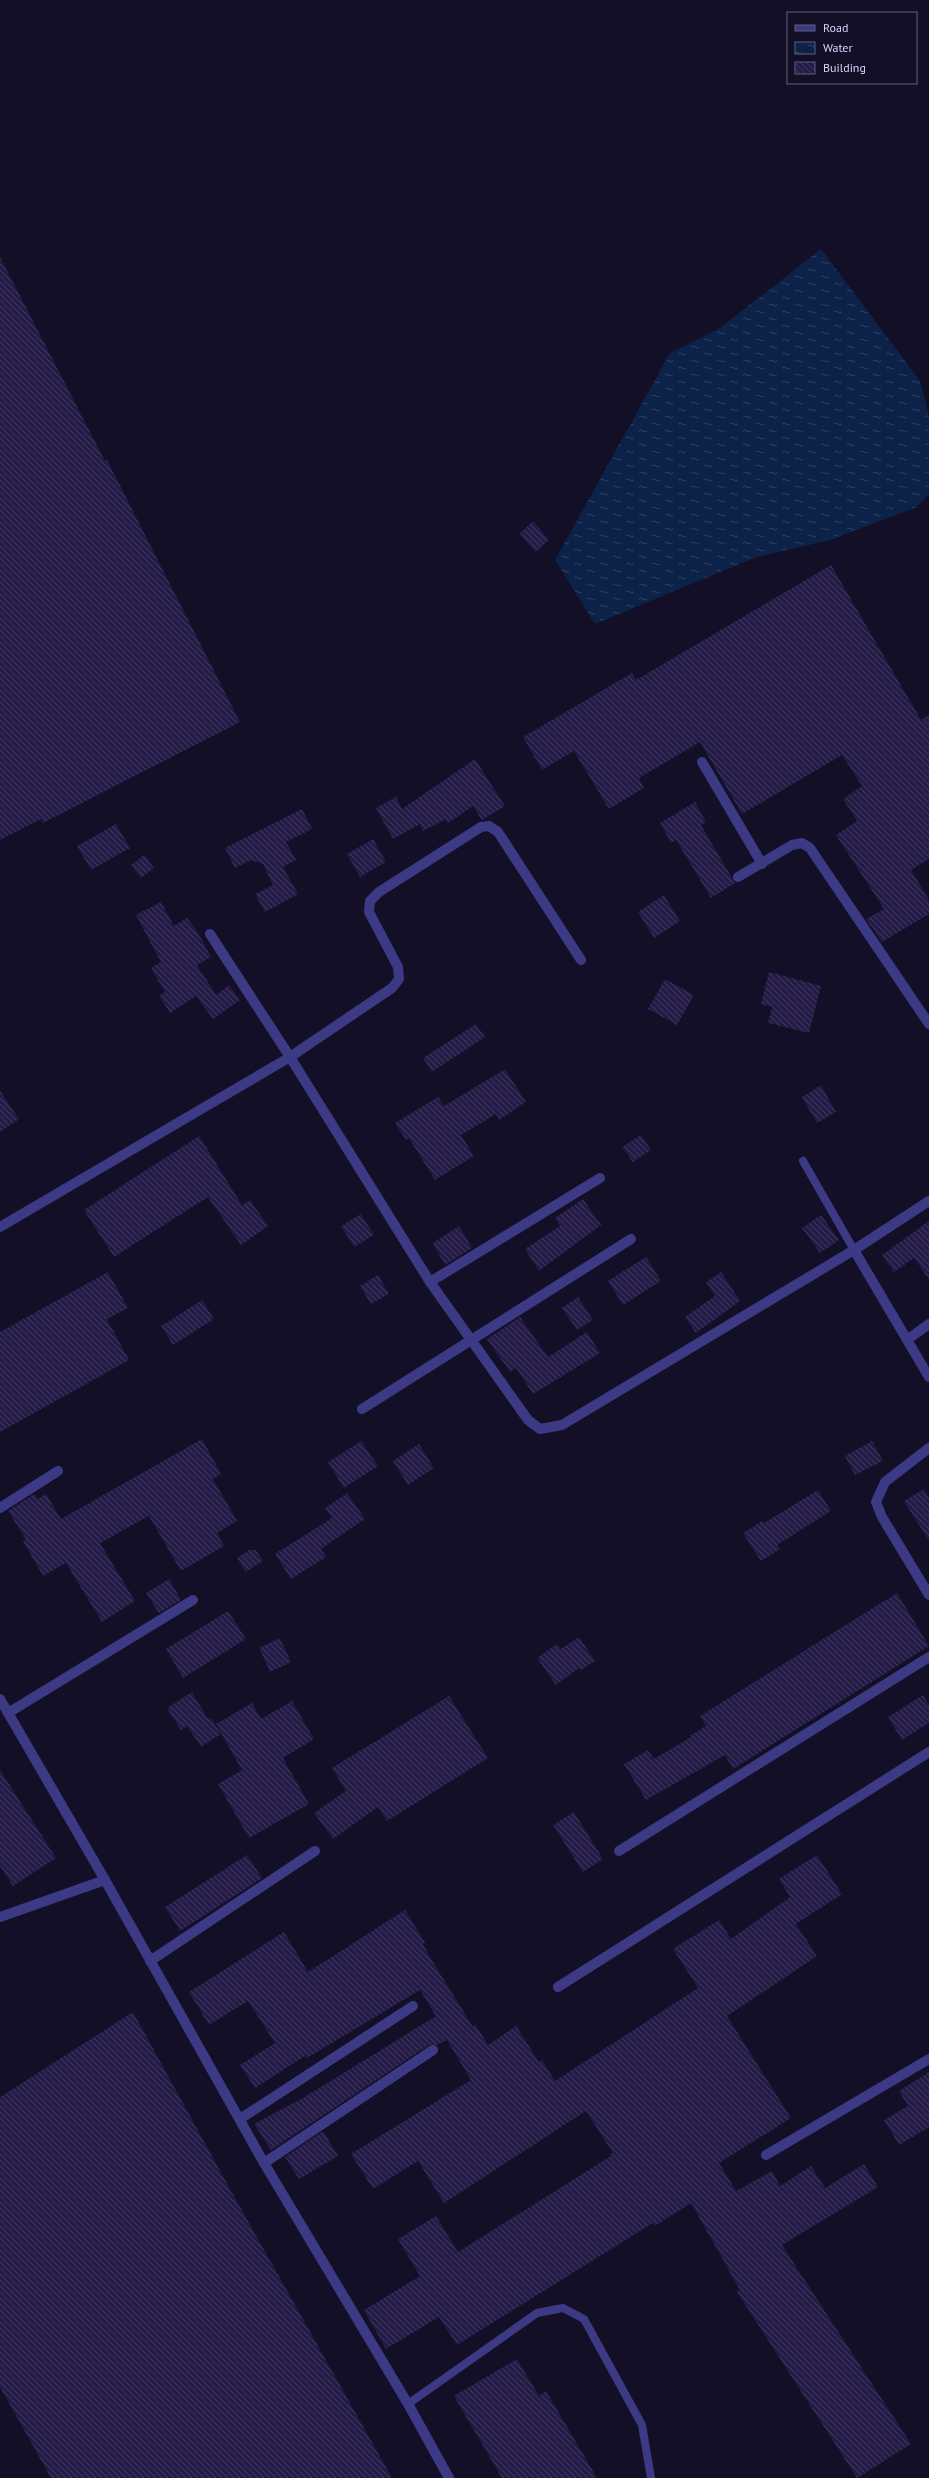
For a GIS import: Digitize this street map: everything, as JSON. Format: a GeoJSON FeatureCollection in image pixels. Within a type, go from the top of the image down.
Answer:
{"type":"FeatureCollection","features":[{"type":"Feature","properties":{"kind":"street"},"geometry":{"type":"LineString","coordinates":[[702,762],[762,864]]}},
{"type":"Feature","properties":{"kind":"street"},"geometry":{"type":"LineString","coordinates":[[0,1227],[290,1057],[392,988],[399,979],[398,967],[369,912],[370,901],[380,892],[481,827],[489,826],[498,832],[581,960]]}},
{"type":"Feature","properties":{"kind":"street"},"geometry":{"type":"LineString","coordinates":[[738,877],[792,845],[802,843],[810,848],[929,1024]]}},
{"type":"Feature","properties":{"kind":"street"},"geometry":{"type":"LineString","coordinates":[[210,934],[290,1057],[430,1282],[470,1341],[528,1420],[540,1429],[562,1424],[854,1250],[929,1201]]}},
{"type":"Feature","properties":{"kind":"street"},"geometry":{"type":"LineString","coordinates":[[430,1282],[600,1178]]}},
{"type":"Feature","properties":{"kind":"street"},"geometry":{"type":"LineString","coordinates":[[362,1409],[631,1239]]}},
{"type":"Feature","properties":{"kind":"street"},"geometry":{"type":"LineString","coordinates":[[854,1250],[908,1339],[929,1377]]}},
{"type":"Feature","properties":{"kind":"street"},"geometry":{"type":"LineString","coordinates":[[908,1339],[929,1324]]}},
{"type":"Feature","properties":{"kind":"street"},"geometry":{"type":"LineString","coordinates":[[929,1448],[885,1482],[876,1502],[882,1517],[929,1595]]}},
{"type":"Feature","properties":{"kind":"street"},"geometry":{"type":"LineString","coordinates":[[0,1508],[58,1471]]}},
{"type":"Feature","properties":{"kind":"street"},"geometry":{"type":"LineString","coordinates":[[8,1713],[193,1600]]}},
{"type":"Feature","properties":{"kind":"street"},"geometry":{"type":"LineString","coordinates":[[619,1851],[929,1657]]}},
{"type":"Feature","properties":{"kind":"street"},"geometry":{"type":"LineString","coordinates":[[0,1699],[105,1880],[264,2162],[408,2404],[449,2478]]}},
{"type":"Feature","properties":{"kind":"street"},"geometry":{"type":"LineString","coordinates":[[558,1987],[929,1752]]}},
{"type":"Feature","properties":{"kind":"street"},"geometry":{"type":"LineString","coordinates":[[150,1961],[315,1851]]}},
{"type":"Feature","properties":{"kind":"street"},"geometry":{"type":"LineString","coordinates":[[0,1917],[105,1880]]}},
{"type":"Feature","properties":{"kind":"street"},"geometry":{"type":"LineString","coordinates":[[240,2119],[413,2006]]}},
{"type":"Feature","properties":{"kind":"street"},"geometry":{"type":"LineString","coordinates":[[264,2162],[433,2050]]}},
{"type":"Feature","properties":{"kind":"street"},"geometry":{"type":"LineString","coordinates":[[766,2155],[929,2059]]}},
{"type":"Feature","properties":{"kind":"lane"},"geometry":{"type":"LineString","coordinates":[[803,1161],[854,1250]]}},
{"type":"Feature","properties":{"kind":"lane"},"geometry":{"type":"LineString","coordinates":[[408,2404],[537,2314],[563,2308],[584,2319],[642,2425],[651,2478]]}},
{"type":"Feature","properties":{"kind":"water"},"geometry":{"type":"Polygon","coordinates":[[[821,249],[920,381],[929,417],[929,494],[917,507],[830,540],[754,558],[595,624],[555,560],[670,353],[720,328],[821,249]]]}},
{"type":"Feature","properties":{"kind":"building"},"geometry":{"type":"Polygon","coordinates":[[[0,257],[105,461],[107,460],[240,722],[43,823],[41,819],[0,840],[0,257]]]}},
{"type":"Feature","properties":{"kind":"building"},"geometry":{"type":"Polygon","coordinates":[[[533,521],[549,540],[536,552],[519,534],[533,521]]]}},
{"type":"Feature","properties":{"kind":"building"},"geometry":{"type":"Polygon","coordinates":[[[831,565],[921,720],[929,715],[929,859],[911,870],[929,900],[929,914],[882,942],[866,919],[884,909],[836,835],[857,821],[843,799],[862,786],[842,755],[742,814],[700,742],[639,778],[644,788],[609,809],[574,751],[542,770],[523,737],[632,673],[636,680],[831,565]]]}},
{"type":"Feature","properties":{"kind":"building"},"geometry":{"type":"Polygon","coordinates":[[[475,759],[505,806],[482,820],[473,806],[448,823],[446,819],[423,831],[420,824],[393,839],[376,808],[396,797],[402,809],[475,759]]]}},
{"type":"Feature","properties":{"kind":"building"},"geometry":{"type":"Polygon","coordinates":[[[695,802],[706,822],[701,825],[735,883],[711,898],[676,840],[671,843],[660,823],[695,802]]]}},
{"type":"Feature","properties":{"kind":"building"},"geometry":{"type":"Polygon","coordinates":[[[302,809],[312,829],[286,842],[296,860],[283,867],[298,894],[265,912],[255,894],[273,885],[263,864],[251,860],[235,868],[225,848],[302,809]]]}},
{"type":"Feature","properties":{"kind":"building"},"geometry":{"type":"Polygon","coordinates":[[[116,824],[130,848],[91,870],[77,846],[116,824]]]}},
{"type":"Feature","properties":{"kind":"building"},"geometry":{"type":"Polygon","coordinates":[[[373,839],[386,862],[360,877],[347,854],[373,839]]]}},
{"type":"Feature","properties":{"kind":"building"},"geometry":{"type":"Polygon","coordinates":[[[144,855],[154,868],[141,878],[131,865],[144,855]]]}},
{"type":"Feature","properties":{"kind":"building"},"geometry":{"type":"Polygon","coordinates":[[[664,895],[680,921],[654,938],[638,912],[664,895]]]}},
{"type":"Feature","properties":{"kind":"building"},"geometry":{"type":"Polygon","coordinates":[[[161,902],[174,926],[187,918],[197,931],[211,957],[197,965],[216,995],[229,985],[240,1000],[213,1019],[196,996],[170,1013],[159,996],[165,992],[151,968],[161,962],[136,915],[161,902]]]}},
{"type":"Feature","properties":{"kind":"building"},"geometry":{"type":"Polygon","coordinates":[[[769,972],[821,986],[809,1033],[768,1023],[772,1007],[761,1004],[769,972]]]}},
{"type":"Feature","properties":{"kind":"building"},"geometry":{"type":"Polygon","coordinates":[[[665,979],[694,995],[677,1025],[648,1009],[665,979]]]}},
{"type":"Feature","properties":{"kind":"building"},"geometry":{"type":"Polygon","coordinates":[[[476,1024],[485,1037],[432,1072],[423,1058],[476,1024]]]}},
{"type":"Feature","properties":{"kind":"building"},"geometry":{"type":"Polygon","coordinates":[[[505,1069],[526,1102],[499,1120],[496,1114],[461,1135],[474,1156],[435,1180],[409,1138],[406,1140],[395,1123],[438,1097],[444,1106],[505,1069]]]}},
{"type":"Feature","properties":{"kind":"building"},"geometry":{"type":"Polygon","coordinates":[[[821,1085],[836,1112],[817,1123],[802,1097],[821,1085]]]}},
{"type":"Feature","properties":{"kind":"building"},"geometry":{"type":"Polygon","coordinates":[[[0,1091],[19,1119],[0,1132],[0,1091]]]}},
{"type":"Feature","properties":{"kind":"building"},"geometry":{"type":"Polygon","coordinates":[[[641,1135],[651,1150],[633,1162],[622,1147],[641,1135]]]}},
{"type":"Feature","properties":{"kind":"building"},"geometry":{"type":"Polygon","coordinates":[[[199,1136],[242,1205],[250,1200],[268,1226],[241,1245],[208,1197],[114,1257],[84,1210],[199,1136]]]}},
{"type":"Feature","properties":{"kind":"building"},"geometry":{"type":"Polygon","coordinates":[[[583,1199],[601,1225],[539,1271],[525,1249],[560,1226],[555,1218],[583,1199]]]}},
{"type":"Feature","properties":{"kind":"building"},"geometry":{"type":"Polygon","coordinates":[[[361,1214],[374,1235],[354,1247],[341,1226],[361,1214]]]}},
{"type":"Feature","properties":{"kind":"building"},"geometry":{"type":"Polygon","coordinates":[[[821,1215],[839,1240],[820,1253],[802,1228],[821,1215]]]}},
{"type":"Feature","properties":{"kind":"building"},"geometry":{"type":"Polygon","coordinates":[[[929,1221],[929,1279],[914,1258],[894,1272],[882,1255],[929,1221]]]}},
{"type":"Feature","properties":{"kind":"building"},"geometry":{"type":"Polygon","coordinates":[[[459,1226],[472,1248],[445,1265],[433,1243],[459,1226]]]}},
{"type":"Feature","properties":{"kind":"building"},"geometry":{"type":"Polygon","coordinates":[[[646,1257],[661,1281],[623,1305],[608,1281],[646,1257]]]}},
{"type":"Feature","properties":{"kind":"building"},"geometry":{"type":"Polygon","coordinates":[[[108,1272],[128,1308],[107,1319],[129,1360],[0,1432],[0,1332],[108,1272]]]}},
{"type":"Feature","properties":{"kind":"building"},"geometry":{"type":"Polygon","coordinates":[[[721,1272],[740,1301],[696,1333],[685,1317],[715,1296],[706,1282],[721,1272]]]}},
{"type":"Feature","properties":{"kind":"building"},"geometry":{"type":"Polygon","coordinates":[[[378,1275],[389,1294],[371,1304],[360,1286],[378,1275]]]}},
{"type":"Feature","properties":{"kind":"building"},"geometry":{"type":"Polygon","coordinates":[[[578,1297],[593,1320],[577,1330],[562,1308],[578,1297]]]}},
{"type":"Feature","properties":{"kind":"building"},"geometry":{"type":"Polygon","coordinates":[[[202,1300],[214,1319],[173,1345],[161,1326],[202,1300]]]}},
{"type":"Feature","properties":{"kind":"building"},"geometry":{"type":"Polygon","coordinates":[[[520,1317],[548,1357],[587,1332],[600,1353],[533,1394],[516,1368],[510,1372],[487,1339],[520,1317]]]}},
{"type":"Feature","properties":{"kind":"building"},"geometry":{"type":"Polygon","coordinates":[[[202,1439],[221,1474],[213,1479],[237,1521],[217,1533],[224,1546],[181,1571],[149,1516],[100,1543],[135,1601],[102,1622],[66,1563],[43,1576],[23,1541],[26,1539],[8,1511],[34,1494],[38,1499],[46,1494],[61,1519],[202,1439]]]}},
{"type":"Feature","properties":{"kind":"building"},"geometry":{"type":"Polygon","coordinates":[[[361,1441],[378,1466],[344,1488],[328,1462],[361,1441]]]}},
{"type":"Feature","properties":{"kind":"building"},"geometry":{"type":"Polygon","coordinates":[[[872,1441],[883,1461],[855,1475],[845,1456],[872,1441]]]}},
{"type":"Feature","properties":{"kind":"building"},"geometry":{"type":"Polygon","coordinates":[[[419,1444],[434,1468],[408,1485],[393,1461],[419,1444]]]}},
{"type":"Feature","properties":{"kind":"building"},"geometry":{"type":"Polygon","coordinates":[[[924,1489],[929,1498],[929,1541],[904,1501],[924,1489]]]}},
{"type":"Feature","properties":{"kind":"building"},"geometry":{"type":"Polygon","coordinates":[[[818,1490],[831,1511],[777,1545],[780,1549],[761,1561],[743,1533],[762,1521],[764,1523],[818,1490]]]}},
{"type":"Feature","properties":{"kind":"building"},"geometry":{"type":"Polygon","coordinates":[[[347,1493],[365,1519],[321,1549],[326,1557],[291,1579],[275,1554],[332,1518],[325,1508],[347,1493]]]}},
{"type":"Feature","properties":{"kind":"building"},"geometry":{"type":"Polygon","coordinates":[[[249,1550],[256,1550],[263,1561],[246,1572],[237,1558],[249,1550]]]}},
{"type":"Feature","properties":{"kind":"building"},"geometry":{"type":"Polygon","coordinates":[[[169,1579],[181,1600],[159,1613],[146,1593],[169,1579]]]}},
{"type":"Feature","properties":{"kind":"building"},"geometry":{"type":"Polygon","coordinates":[[[897,1593],[929,1646],[733,1769],[725,1755],[646,1800],[624,1764],[648,1750],[654,1759],[691,1737],[690,1736],[706,1726],[700,1716],[897,1593]]]}},
{"type":"Feature","properties":{"kind":"building"},"geometry":{"type":"Polygon","coordinates":[[[228,1611],[246,1639],[183,1678],[166,1649],[228,1611]]]}},
{"type":"Feature","properties":{"kind":"building"},"geometry":{"type":"Polygon","coordinates":[[[579,1637],[595,1661],[581,1670],[579,1668],[556,1685],[537,1658],[557,1644],[561,1649],[579,1637]]]}},
{"type":"Feature","properties":{"kind":"building"},"geometry":{"type":"Polygon","coordinates":[[[280,1638],[291,1662],[270,1672],[259,1648],[280,1638]]]}},
{"type":"Feature","properties":{"kind":"building"},"geometry":{"type":"Polygon","coordinates":[[[192,1692],[208,1719],[211,1718],[221,1734],[201,1747],[187,1726],[181,1730],[167,1708],[192,1692]]]}},
{"type":"Feature","properties":{"kind":"building"},"geometry":{"type":"Polygon","coordinates":[[[923,1695],[929,1705],[929,1723],[902,1740],[888,1717],[923,1695]]]}},
{"type":"Feature","properties":{"kind":"building"},"geometry":{"type":"Polygon","coordinates":[[[449,1696],[488,1758],[387,1821],[378,1807],[333,1839],[314,1813],[346,1791],[332,1768],[449,1696]]]}},
{"type":"Feature","properties":{"kind":"building"},"geometry":{"type":"Polygon","coordinates":[[[292,1701],[314,1739],[283,1758],[309,1804],[249,1838],[218,1784],[242,1770],[216,1724],[252,1703],[261,1719],[292,1701]]]}},
{"type":"Feature","properties":{"kind":"building"},"geometry":{"type":"Polygon","coordinates":[[[0,1770],[56,1858],[13,1886],[0,1866],[0,1770]]]}},
{"type":"Feature","properties":{"kind":"building"},"geometry":{"type":"Polygon","coordinates":[[[574,1812],[603,1859],[583,1872],[553,1825],[574,1812]]]}},
{"type":"Feature","properties":{"kind":"building"},"geometry":{"type":"Polygon","coordinates":[[[247,1855],[262,1878],[180,1931],[165,1907],[247,1855]]]}},
{"type":"Feature","properties":{"kind":"building"},"geometry":{"type":"Polygon","coordinates":[[[817,1855],[842,1894],[796,1924],[817,1956],[727,2016],[791,2118],[719,2163],[736,2191],[772,2171],[780,2186],[811,2166],[825,2188],[864,2164],[878,2187],[782,2245],[911,2444],[857,2478],[737,2292],[740,2290],[691,2203],[655,2226],[653,2223],[457,2345],[439,2317],[386,2349],[364,2310],[420,2276],[398,2239],[436,2216],[458,2252],[611,2156],[610,2154],[613,2153],[586,2111],[444,2203],[418,2161],[373,2189],[351,2154],[471,2080],[447,2040],[437,2045],[429,2045],[271,2150],[254,2124],[303,2098],[436,2016],[420,1990],[307,2058],[305,2056],[255,2088],[240,2065],[275,2043],[248,2001],[209,2025],[189,1992],[284,1932],[308,1972],[405,1910],[425,1943],[423,1944],[433,1962],[473,2027],[476,2025],[488,2045],[516,2026],[539,2062],[542,2060],[555,2081],[698,1988],[673,1949],[719,1920],[731,1939],[790,1897],[779,1879],[817,1855]]]}},
{"type":"Feature","properties":{"kind":"building"},"geometry":{"type":"Polygon","coordinates":[[[133,2012],[235,2198],[392,2478],[51,2478],[0,2387],[0,2097],[133,2012]]]}},
{"type":"Feature","properties":{"kind":"building"},"geometry":{"type":"Polygon","coordinates":[[[929,2072],[929,2127],[899,2145],[884,2120],[908,2106],[899,2091],[929,2072]]]}},
{"type":"Feature","properties":{"kind":"building"},"geometry":{"type":"Polygon","coordinates":[[[323,2131],[338,2156],[299,2179],[285,2157],[323,2131]]]}},
{"type":"Feature","properties":{"kind":"building"},"geometry":{"type":"Polygon","coordinates":[[[517,2359],[539,2396],[546,2391],[597,2478],[502,2478],[454,2396],[517,2359]]]}}]}
